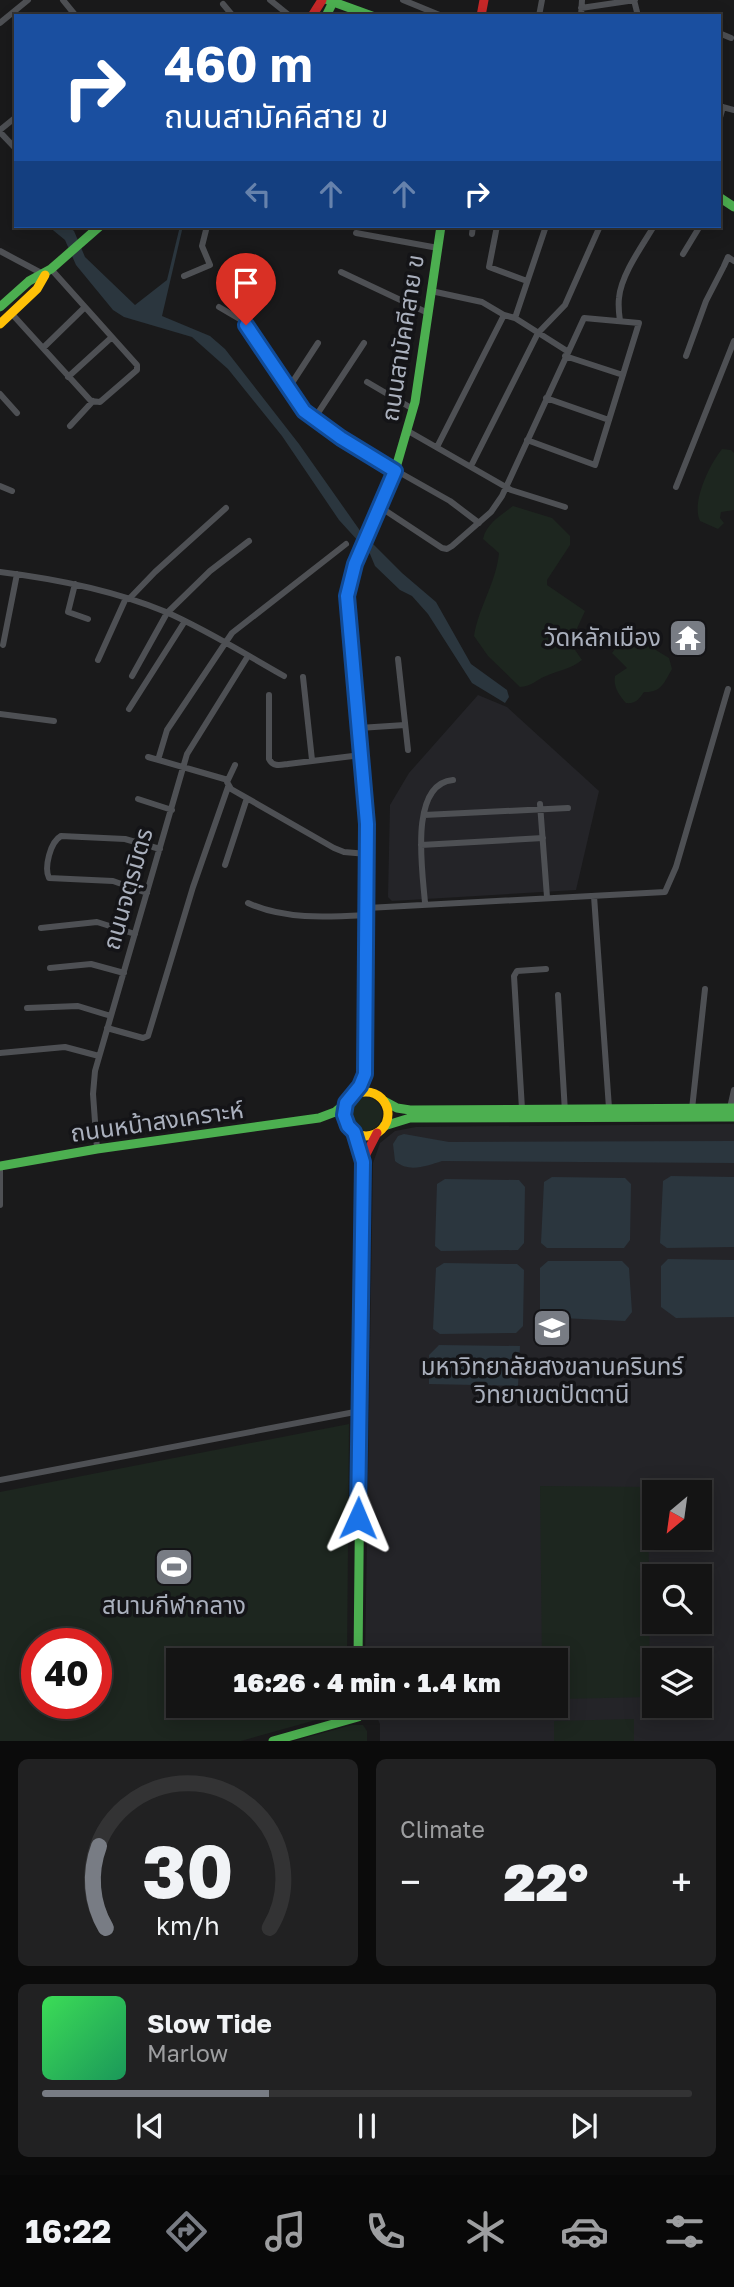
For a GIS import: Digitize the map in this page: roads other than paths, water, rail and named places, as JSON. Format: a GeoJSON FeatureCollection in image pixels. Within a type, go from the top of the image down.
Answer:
{"type":"FeatureCollection","features":[{"type":"Feature","properties":{"kind":"main road"},"geometry":{"type":"LineString","coordinates":[[332,1],[367,14]]}},
{"type":"Feature","properties":{"kind":"main road"},"geometry":{"type":"LineString","coordinates":[[0,307],[29,281],[48,272],[98,228]]}},
{"type":"Feature","properties":{"kind":"main road","name":"ถนนสามัคคีสาย ข"},"geometry":{"type":"LineString","coordinates":[[355,1095],[365,1074],[367,854],[347,596],[361,551],[395,471],[414,409],[441,228]]}},
{"type":"Feature","properties":{"kind":"main road"},"geometry":{"type":"LineString","coordinates":[[0,324],[37,289],[48,272]]}},
{"type":"Feature","properties":{"kind":"main road"},"geometry":{"type":"LineString","coordinates":[[358,1648],[363,1162],[370,1143],[388,1114],[382,1099],[371,1087],[365,1074]]}},
{"type":"Feature","properties":{"kind":"main road"},"geometry":{"type":"LineString","coordinates":[[363,1162],[344,1115],[346,1103],[355,1095],[367,1092],[403,1110],[522,1109],[566,1113],[609,1108],[692,1112]]}},
{"type":"Feature","properties":{"kind":"main road","name":"ถนนหน้าสงเคราะห์"},"geometry":{"type":"LineString","coordinates":[[0,1166],[97,1149],[320,1118],[335,1112],[346,1103]]}},
{"type":"Feature","properties":{"kind":"main road"},"geometry":{"type":"LineString","coordinates":[[351,1129],[365,1136],[410,1118],[733,1111]]}},
{"type":"Feature","properties":{"kind":"main road","name":"ถนนหน้าสงเคราะห์"},"geometry":{"type":"LineString","coordinates":[[320,1118],[335,1121],[351,1129]]}},
{"type":"Feature","properties":{"kind":"main road"},"geometry":{"type":"LineString","coordinates":[[273,1741],[354,1718]]}},
{"type":"Feature","properties":{"kind":"street"},"geometry":{"type":"LineString","coordinates":[[15,14],[28,0]]}},
{"type":"Feature","properties":{"kind":"street"},"geometry":{"type":"LineString","coordinates":[[63,0],[74,14]]}},
{"type":"Feature","properties":{"kind":"street"},"geometry":{"type":"LineString","coordinates":[[270,0],[288,14]]}},
{"type":"Feature","properties":{"kind":"street"},"geometry":{"type":"LineString","coordinates":[[403,0],[437,14]]}},
{"type":"Feature","properties":{"kind":"street"},"geometry":{"type":"LineString","coordinates":[[582,0],[581,12],[634,0]]}},
{"type":"Feature","properties":{"kind":"street"},"geometry":{"type":"LineString","coordinates":[[223,4],[231,14]]}},
{"type":"Feature","properties":{"kind":"street"},"geometry":{"type":"LineString","coordinates":[[721,34],[731,38]]}},
{"type":"Feature","properties":{"kind":"street"},"geometry":{"type":"LineString","coordinates":[[721,106],[734,110]]}},
{"type":"Feature","properties":{"kind":"street"},"geometry":{"type":"LineString","coordinates":[[14,119],[0,131],[14,147]]}},
{"type":"Feature","properties":{"kind":"street"},"geometry":{"type":"LineString","coordinates":[[184,276],[210,265],[202,246],[206,228]]}},
{"type":"Feature","properties":{"kind":"street"},"geometry":{"type":"LineString","coordinates":[[497,228],[489,267],[527,281]]}},
{"type":"Feature","properties":{"kind":"street"},"geometry":{"type":"LineString","coordinates":[[515,318],[545,228]]}},
{"type":"Feature","properties":{"kind":"street"},"geometry":{"type":"LineString","coordinates":[[471,466],[538,333],[565,305],[599,228]]}},
{"type":"Feature","properties":{"kind":"street"},"geometry":{"type":"LineString","coordinates":[[620,321],[620,291],[634,258],[653,228]]}},
{"type":"Feature","properties":{"kind":"street"},"geometry":{"type":"LineString","coordinates":[[683,254],[699,228]]}},
{"type":"Feature","properties":{"kind":"street"},"geometry":{"type":"LineString","coordinates":[[356,233],[438,248]]}},
{"type":"Feature","properties":{"kind":"street"},"geometry":{"type":"LineString","coordinates":[[0,251],[48,272],[85,307],[138,369],[100,402],[93,401],[87,398],[12,314]]}},
{"type":"Feature","properties":{"kind":"street"},"geometry":{"type":"LineString","coordinates":[[686,356],[706,301],[728,257],[734,261]]}},
{"type":"Feature","properties":{"kind":"street"},"geometry":{"type":"LineString","coordinates":[[341,272],[428,313]]}},
{"type":"Feature","properties":{"kind":"street"},"geometry":{"type":"LineString","coordinates":[[431,291],[482,302],[515,318],[566,353],[623,375]]}},
{"type":"Feature","properties":{"kind":"street"},"geometry":{"type":"LineString","coordinates":[[43,348],[85,307]]}},
{"type":"Feature","properties":{"kind":"street"},"geometry":{"type":"LineString","coordinates":[[219,307],[243,321],[298,403],[314,419],[395,471],[450,501],[479,523]]}},
{"type":"Feature","properties":{"kind":"street"},"geometry":{"type":"LineString","coordinates":[[437,447],[504,315]]}},
{"type":"Feature","properties":{"kind":"street"},"geometry":{"type":"LineString","coordinates":[[380,507],[444,549],[452,546],[498,503],[566,353],[584,318],[639,323],[595,465],[527,440]]}},
{"type":"Feature","properties":{"kind":"street"},"geometry":{"type":"LineString","coordinates":[[68,377],[112,337]]}},
{"type":"Feature","properties":{"kind":"street"},"geometry":{"type":"LineString","coordinates":[[676,487],[734,341]]}},
{"type":"Feature","properties":{"kind":"street"},"geometry":{"type":"LineString","coordinates":[[288,389],[318,343]]}},
{"type":"Feature","properties":{"kind":"street"},"geometry":{"type":"LineString","coordinates":[[314,419],[364,343]]}},
{"type":"Feature","properties":{"kind":"street"},"geometry":{"type":"LineString","coordinates":[[367,382],[414,409]]}},
{"type":"Feature","properties":{"kind":"street"},"geometry":{"type":"LineString","coordinates":[[0,394],[18,413]]}},
{"type":"Feature","properties":{"kind":"street"},"geometry":{"type":"LineString","coordinates":[[546,398],[609,420]]}},
{"type":"Feature","properties":{"kind":"street"},"geometry":{"type":"LineString","coordinates":[[70,426],[93,401]]}},
{"type":"Feature","properties":{"kind":"street"},"geometry":{"type":"LineString","coordinates":[[408,431],[506,488],[565,507]]}},
{"type":"Feature","properties":{"kind":"street"},"geometry":{"type":"LineString","coordinates":[[0,486],[12,491]]}},
{"type":"Feature","properties":{"kind":"street"},"geometry":{"type":"LineString","coordinates":[[98,660],[128,598],[226,508]]}},
{"type":"Feature","properties":{"kind":"street"},"geometry":{"type":"LineString","coordinates":[[132,676],[167,613],[209,571],[249,541]]}},
{"type":"Feature","properties":{"kind":"street"},"geometry":{"type":"LineString","coordinates":[[158,760],[167,730],[239,626],[346,544]]}},
{"type":"Feature","properties":{"kind":"street"},"geometry":{"type":"LineString","coordinates":[[0,572],[75,584],[128,598],[185,621],[284,676]]}},
{"type":"Feature","properties":{"kind":"street"},"geometry":{"type":"LineString","coordinates":[[3,645],[17,574]]}},
{"type":"Feature","properties":{"kind":"street"},"geometry":{"type":"LineString","coordinates":[[75,584],[68,612],[88,619]]}},
{"type":"Feature","properties":{"kind":"street"},"geometry":{"type":"LineString","coordinates":[[129,709],[185,621]]}},
{"type":"Feature","properties":{"kind":"street","name":"ถนนจตุรมิตร"},"geometry":{"type":"LineString","coordinates":[[97,1149],[93,1081],[190,747],[248,656]]}},
{"type":"Feature","properties":{"kind":"street"},"geometry":{"type":"LineString","coordinates":[[398,659],[408,750]]}},
{"type":"Feature","properties":{"kind":"street"},"geometry":{"type":"LineString","coordinates":[[303,677],[312,760]]}},
{"type":"Feature","properties":{"kind":"street"},"geometry":{"type":"LineString","coordinates":[[248,903],[258,908],[290,914],[328,917],[425,904],[665,892],[676,867],[728,690]]}},
{"type":"Feature","properties":{"kind":"street"},"geometry":{"type":"LineString","coordinates":[[269,695],[271,762],[276,765],[361,755]]}},
{"type":"Feature","properties":{"kind":"street"},"geometry":{"type":"LineString","coordinates":[[0,715],[54,720]]}},
{"type":"Feature","properties":{"kind":"street"},"geometry":{"type":"LineString","coordinates":[[359,728],[405,725]]}},
{"type":"Feature","properties":{"kind":"street"},"geometry":{"type":"LineString","coordinates":[[148,757],[228,783],[247,798],[334,848],[367,854]]}},
{"type":"Feature","properties":{"kind":"street"},"geometry":{"type":"LineString","coordinates":[[107,1028],[144,1038],[148,1036],[193,887],[235,765]]}},
{"type":"Feature","properties":{"kind":"street"},"geometry":{"type":"LineString","coordinates":[[425,904],[420,831],[437,786],[453,780]]}},
{"type":"Feature","properties":{"kind":"street"},"geometry":{"type":"LineString","coordinates":[[225,865],[247,798]]}},
{"type":"Feature","properties":{"kind":"street"},"geometry":{"type":"LineString","coordinates":[[138,799],[172,810]]}},
{"type":"Feature","properties":{"kind":"street"},"geometry":{"type":"LineString","coordinates":[[424,815],[540,807],[568,808]]}},
{"type":"Feature","properties":{"kind":"street"},"geometry":{"type":"LineString","coordinates":[[540,807],[547,897]]}},
{"type":"Feature","properties":{"kind":"street"},"geometry":{"type":"LineString","coordinates":[[147,893],[113,881],[49,878],[47,873],[51,851],[55,840],[61,836],[125,839],[160,849]]}},
{"type":"Feature","properties":{"kind":"street"},"geometry":{"type":"LineString","coordinates":[[421,845],[543,838]]}},
{"type":"Feature","properties":{"kind":"street"},"geometry":{"type":"LineString","coordinates":[[594,896],[609,1108]]}},
{"type":"Feature","properties":{"kind":"street"},"geometry":{"type":"LineString","coordinates":[[41,928],[97,922],[135,934]]}},
{"type":"Feature","properties":{"kind":"street"},"geometry":{"type":"LineString","coordinates":[[50,968],[91,964],[124,973]]}},
{"type":"Feature","properties":{"kind":"street"},"geometry":{"type":"LineString","coordinates":[[522,1109],[514,976],[517,971],[546,969]]}},
{"type":"Feature","properties":{"kind":"street"},"geometry":{"type":"LineString","coordinates":[[692,1112],[705,989]]}},
{"type":"Feature","properties":{"kind":"street"},"geometry":{"type":"LineString","coordinates":[[558,995],[566,1113]]}},
{"type":"Feature","properties":{"kind":"street"},"geometry":{"type":"LineString","coordinates":[[27,1008],[78,1006],[111,1016]]}},
{"type":"Feature","properties":{"kind":"street"},"geometry":{"type":"LineString","coordinates":[[0,1053],[65,1047],[99,1056]]}},
{"type":"Feature","properties":{"kind":"street"},"geometry":{"type":"LineString","coordinates":[[733,1111],[734,1090]]}},
{"type":"Feature","properties":{"kind":"street"},"geometry":{"type":"LineString","coordinates":[[0,1166],[0,1205]]}},
{"type":"Feature","properties":{"kind":"street"},"geometry":{"type":"LineString","coordinates":[[0,1480],[360,1411]]}},
{"type":"Feature","properties":{"kind":"place","name":"วัดหลักเมือง"},"geometry":{"type":"Point","coordinates":[688,638]}},
{"type":"Feature","properties":{"kind":"place","name":"มหาวิทยาลัยสงขลานครินทร์ วิทยาเขตปัตตานี"},"geometry":{"type":"Point","coordinates":[552,1328]}},
{"type":"Feature","properties":{"kind":"place","name":"สนามกีฬากลาง"},"geometry":{"type":"Point","coordinates":[174,1567]}}]}
